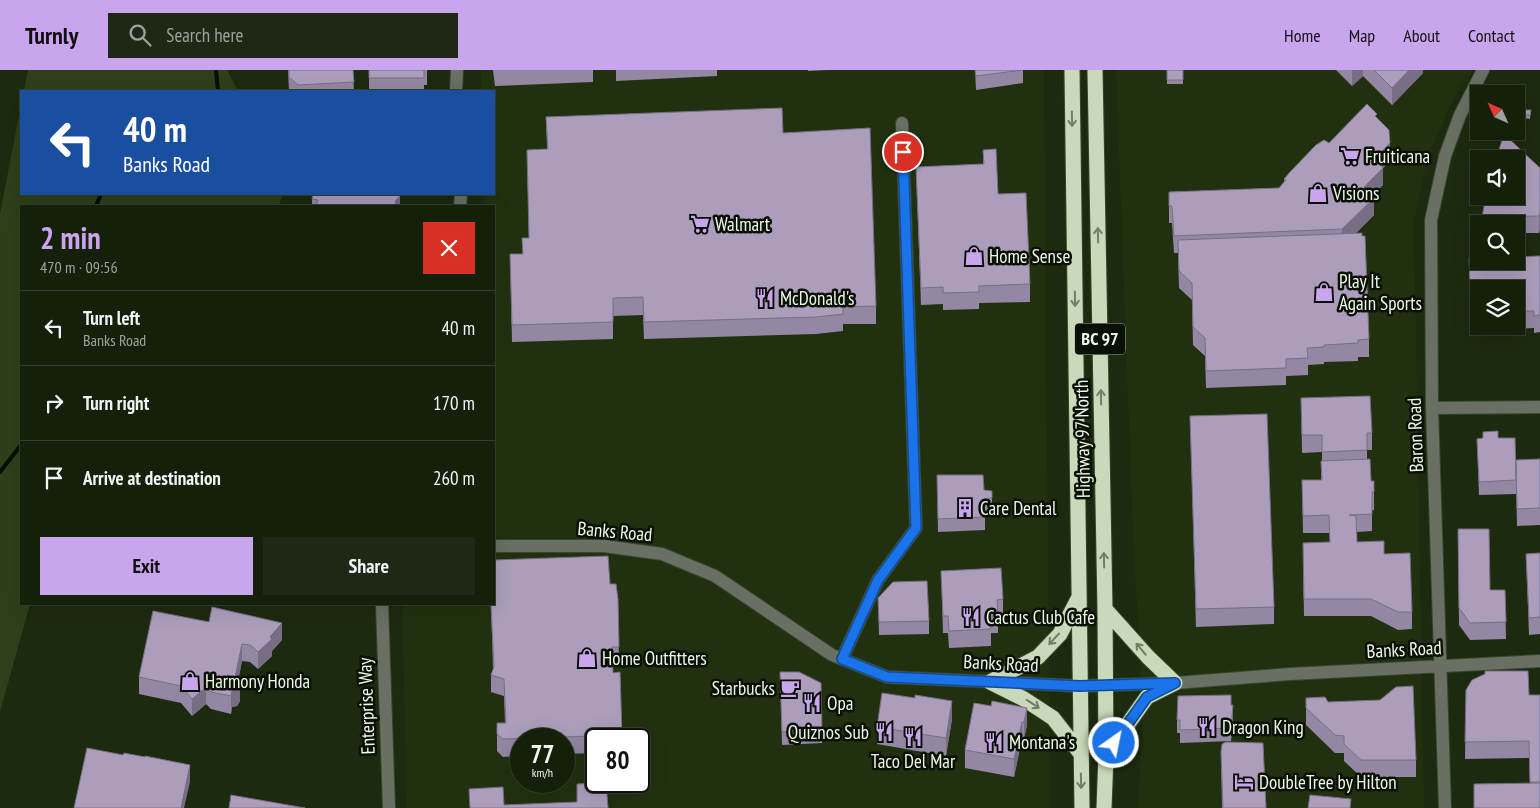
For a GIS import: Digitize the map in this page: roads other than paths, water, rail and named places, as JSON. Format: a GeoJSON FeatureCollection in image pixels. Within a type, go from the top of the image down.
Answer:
{"type":"FeatureCollection","features":[{"type":"Feature","properties":{"kind":"highway","name":"Highway 97 North"},"geometry":{"type":"LineString","coordinates":[[1072,70],[1082,808]]}},
{"type":"Feature","properties":{"kind":"highway","name":"Highway 97 North"},"geometry":{"type":"LineString","coordinates":[[1095,70],[1105,608],[1106,755],[1104,808]]}},
{"type":"Feature","properties":{"kind":"highway"},"geometry":{"type":"LineString","coordinates":[[990,682],[1038,657],[1060,634],[1079,598]]}},
{"type":"Feature","properties":{"kind":"highway"},"geometry":{"type":"LineString","coordinates":[[1105,608],[1148,657],[1175,683],[1147,697],[1106,755]]}},
{"type":"Feature","properties":{"kind":"highway"},"geometry":{"type":"LineString","coordinates":[[990,682],[1024,699],[1053,718],[1081,754]]}},
{"type":"Feature","properties":{"kind":"street"},"geometry":{"type":"LineString","coordinates":[[456,90],[457,70]]}},
{"type":"Feature","properties":{"kind":"street","name":"Baron Road"},"geometry":{"type":"LineString","coordinates":[[1445,808],[1432,408],[1431,220],[1445,156],[1460,115],[1483,70]]}},
{"type":"Feature","properties":{"kind":"street"},"geometry":{"type":"LineString","coordinates":[[842,659],[878,580],[916,528],[902,123]]}},
{"type":"Feature","properties":{"kind":"street"},"geometry":{"type":"LineString","coordinates":[[1432,408],[1540,407]]}},
{"type":"Feature","properties":{"kind":"street","name":"Banks Road"},"geometry":{"type":"LineString","coordinates":[[495,546],[604,546],[662,554],[715,576],[832,656],[887,677],[1080,686],[1175,683],[1441,665],[1540,661]]}},
{"type":"Feature","properties":{"kind":"street","name":"Enterprise Way"},"geometry":{"type":"LineString","coordinates":[[382,605],[389,808]]}},
{"type":"Feature","properties":{"kind":"waterway"},"geometry":{"type":"LineString","coordinates":[[216,70],[218,90]]}},
{"type":"Feature","properties":{"kind":"waterway"},"geometry":{"type":"LineString","coordinates":[[96,205],[101,195]]}},
{"type":"Feature","properties":{"kind":"waterway"},"geometry":{"type":"LineString","coordinates":[[0,472],[20,446]]}},
{"type":"Feature","properties":{"kind":"place","name":"Fruiticana"},"geometry":{"type":"Point","coordinates":[1350,156]}},
{"type":"Feature","properties":{"kind":"place","name":"Visions"},"geometry":{"type":"Point","coordinates":[1318,193]}},
{"type":"Feature","properties":{"kind":"place","name":"Walmart"},"geometry":{"type":"Point","coordinates":[700,224]}},
{"type":"Feature","properties":{"kind":"place","name":"Home Sense"},"geometry":{"type":"Point","coordinates":[974,256]}},
{"type":"Feature","properties":{"kind":"place","name":"Play It Again Sports"},"geometry":{"type":"Point","coordinates":[1324,292]}},
{"type":"Feature","properties":{"kind":"place","name":"McDonald's"},"geometry":{"type":"Point","coordinates":[765,298]}},
{"type":"Feature","properties":{"kind":"place","name":"Care Dental"},"geometry":{"type":"Point","coordinates":[965,508]}},
{"type":"Feature","properties":{"kind":"place","name":"Cactus Club Cafe"},"geometry":{"type":"Point","coordinates":[971,617]}},
{"type":"Feature","properties":{"kind":"place","name":"Home Outfitters"},"geometry":{"type":"Point","coordinates":[587,658]}},
{"type":"Feature","properties":{"kind":"place","name":"Harmony Honda"},"geometry":{"type":"Point","coordinates":[190,681]}},
{"type":"Feature","properties":{"kind":"place","name":"Starbucks"},"geometry":{"type":"Point","coordinates":[790,688]}},
{"type":"Feature","properties":{"kind":"place","name":"Opa"},"geometry":{"type":"Point","coordinates":[812,703]}},
{"type":"Feature","properties":{"kind":"place","name":"Dragon King"},"geometry":{"type":"Point","coordinates":[1207,727]}},
{"type":"Feature","properties":{"kind":"place","name":"Quiznos Sub"},"geometry":{"type":"Point","coordinates":[884,732]}},
{"type":"Feature","properties":{"kind":"place","name":"Taco Del Mar"},"geometry":{"type":"Point","coordinates":[913,737]}},
{"type":"Feature","properties":{"kind":"place","name":"Montana's"},"geometry":{"type":"Point","coordinates":[994,742]}},
{"type":"Feature","properties":{"kind":"place","name":"DoubleTree by Hilton"},"geometry":{"type":"Point","coordinates":[1244,782]}}]}
